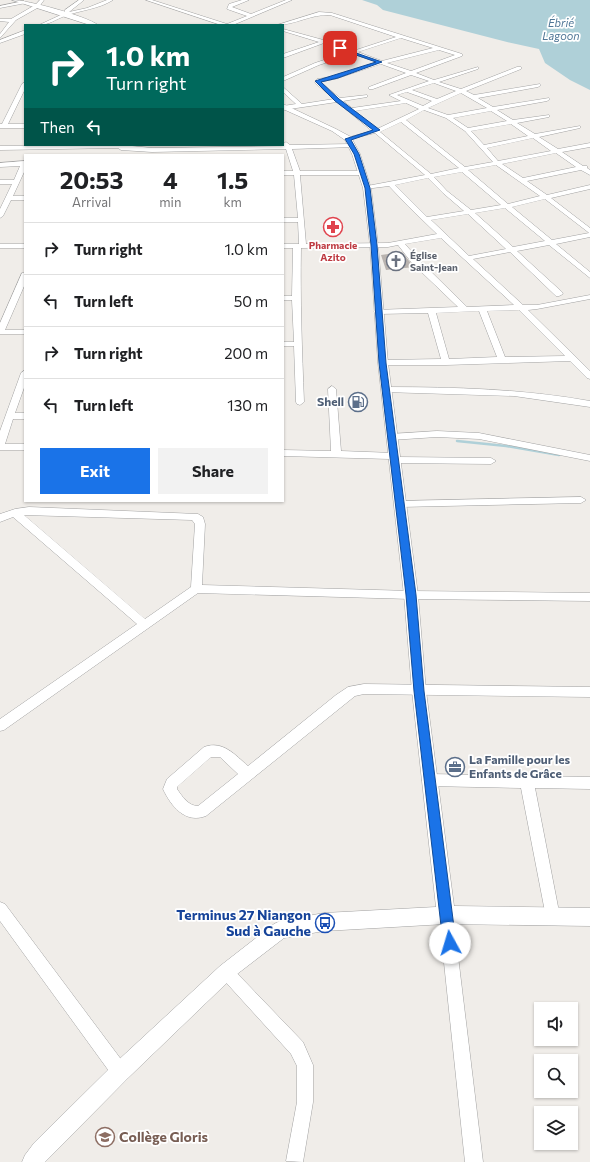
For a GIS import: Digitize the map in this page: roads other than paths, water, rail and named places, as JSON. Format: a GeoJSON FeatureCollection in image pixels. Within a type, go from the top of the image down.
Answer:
{"type":"FeatureCollection","features":[{"type":"Feature","properties":{"kind":"street"},"geometry":{"type":"LineString","coordinates":[[15,0],[66,14],[92,24]]}},
{"type":"Feature","properties":{"kind":"street"},"geometry":{"type":"LineString","coordinates":[[0,37],[13,21],[37,6],[42,0]]}},
{"type":"Feature","properties":{"kind":"street"},"geometry":{"type":"LineString","coordinates":[[66,14],[67,11],[82,0]]}},
{"type":"Feature","properties":{"kind":"street"},"geometry":{"type":"LineString","coordinates":[[44,24],[66,14],[96,7],[111,0]]}},
{"type":"Feature","properties":{"kind":"street"},"geometry":{"type":"LineString","coordinates":[[148,0],[224,24]]}},
{"type":"Feature","properties":{"kind":"street"},"geometry":{"type":"LineString","coordinates":[[246,0],[231,5],[228,8],[252,16]]}},
{"type":"Feature","properties":{"kind":"street"},"geometry":{"type":"LineString","coordinates":[[230,24],[290,0]]}},
{"type":"Feature","properties":{"kind":"street"},"geometry":{"type":"LineString","coordinates":[[0,7],[24,2]]}},
{"type":"Feature","properties":{"kind":"street"},"geometry":{"type":"LineString","coordinates":[[282,24],[314,14],[325,13],[403,36],[460,55],[371,88]]}},
{"type":"Feature","properties":{"kind":"street"},"geometry":{"type":"LineString","coordinates":[[58,24],[60,20],[59,18]]}},
{"type":"Feature","properties":{"kind":"street"},"geometry":{"type":"LineString","coordinates":[[0,20],[13,21]]}},
{"type":"Feature","properties":{"kind":"street"},"geometry":{"type":"LineString","coordinates":[[0,28],[8,27]]}},
{"type":"Feature","properties":{"kind":"street"},"geometry":{"type":"LineString","coordinates":[[284,30],[353,52],[437,82],[473,97],[590,173]]}},
{"type":"Feature","properties":{"kind":"street"},"geometry":{"type":"LineString","coordinates":[[0,42],[24,32]]}},
{"type":"Feature","properties":{"kind":"street"},"geometry":{"type":"LineString","coordinates":[[290,37],[297,35]]}},
{"type":"Feature","properties":{"kind":"street"},"geometry":{"type":"LineString","coordinates":[[284,78],[305,68],[403,36]]}},
{"type":"Feature","properties":{"kind":"street"},"geometry":{"type":"LineString","coordinates":[[284,56],[324,42]]}},
{"type":"Feature","properties":{"kind":"street"},"geometry":{"type":"LineString","coordinates":[[440,48],[380,62],[337,77],[317,81],[337,100],[377,130],[429,175],[444,192],[470,212],[559,294]]}},
{"type":"Feature","properties":{"kind":"street"},"geometry":{"type":"LineString","coordinates":[[476,68],[437,82],[392,95],[406,102],[448,117],[466,130],[497,163],[546,197],[590,231]]}},
{"type":"Feature","properties":{"kind":"street"},"geometry":{"type":"LineString","coordinates":[[348,139],[402,120],[437,101],[519,68]]}},
{"type":"Feature","properties":{"kind":"street"},"geometry":{"type":"LineString","coordinates":[[24,86],[2,126],[24,126]]}},
{"type":"Feature","properties":{"kind":"street"},"geometry":{"type":"LineString","coordinates":[[473,97],[538,86]]}},
{"type":"Feature","properties":{"kind":"street"},"geometry":{"type":"LineString","coordinates":[[406,90],[437,101]]}},
{"type":"Feature","properties":{"kind":"street"},"geometry":{"type":"LineString","coordinates":[[284,91],[302,106]]}},
{"type":"Feature","properties":{"kind":"street"},"geometry":{"type":"LineString","coordinates":[[284,107],[302,106],[365,96]]}},
{"type":"Feature","properties":{"kind":"street"},"geometry":{"type":"LineString","coordinates":[[448,117],[547,99]]}},
{"type":"Feature","properties":{"kind":"street"},"geometry":{"type":"LineString","coordinates":[[350,110],[406,102]]}},
{"type":"Feature","properties":{"kind":"street"},"geometry":{"type":"LineString","coordinates":[[284,107],[334,130],[348,139],[364,173],[367,188],[374,245],[383,363],[411,595],[419,691],[474,1162]]}},
{"type":"Feature","properties":{"kind":"street"},"geometry":{"type":"LineString","coordinates":[[466,130],[547,116]]}},
{"type":"Feature","properties":{"kind":"street"},"geometry":{"type":"LineString","coordinates":[[402,120],[590,276]]}},
{"type":"Feature","properties":{"kind":"street"},"geometry":{"type":"LineString","coordinates":[[483,147],[578,127]]}},
{"type":"Feature","properties":{"kind":"street"},"geometry":{"type":"LineString","coordinates":[[284,142],[290,148],[292,166],[297,173],[301,220],[296,298],[299,344],[300,402]]}},
{"type":"Feature","properties":{"kind":"street"},"geometry":{"type":"LineString","coordinates":[[367,188],[429,175],[558,153],[590,145]]}},
{"type":"Feature","properties":{"kind":"street"},"geometry":{"type":"LineString","coordinates":[[0,148],[44,146],[119,146],[126,149],[135,150],[187,147],[227,152],[240,147],[290,148],[352,146]]}},
{"type":"Feature","properties":{"kind":"street"},"geometry":{"type":"LineString","coordinates":[[29,154],[32,147]]}},
{"type":"Feature","properties":{"kind":"street"},"geometry":{"type":"LineString","coordinates":[[0,165],[24,163]]}},
{"type":"Feature","properties":{"kind":"street"},"geometry":{"type":"LineString","coordinates":[[522,180],[590,166]]}},
{"type":"Feature","properties":{"kind":"street"},"geometry":{"type":"LineString","coordinates":[[284,173],[364,173]]}},
{"type":"Feature","properties":{"kind":"street"},"geometry":{"type":"LineString","coordinates":[[0,216],[4,201],[15,182],[22,175]]}},
{"type":"Feature","properties":{"kind":"street"},"geometry":{"type":"LineString","coordinates":[[0,182],[15,182]]}},
{"type":"Feature","properties":{"kind":"street"},"geometry":{"type":"LineString","coordinates":[[390,183],[410,205],[427,219],[521,308],[590,376]]}},
{"type":"Feature","properties":{"kind":"street"},"geometry":{"type":"LineString","coordinates":[[427,219],[506,206],[590,187]]}},
{"type":"Feature","properties":{"kind":"street"},"geometry":{"type":"LineString","coordinates":[[4,201],[24,198]]}},
{"type":"Feature","properties":{"kind":"street"},"geometry":{"type":"LineString","coordinates":[[284,220],[301,220]]}},
{"type":"Feature","properties":{"kind":"street"},"geometry":{"type":"LineString","coordinates":[[284,246],[374,245],[400,243],[443,235]]}},
{"type":"Feature","properties":{"kind":"street"},"geometry":{"type":"LineString","coordinates":[[468,258],[590,235]]}},
{"type":"Feature","properties":{"kind":"street"},"geometry":{"type":"LineString","coordinates":[[400,243],[415,261],[465,309]]}},
{"type":"Feature","properties":{"kind":"street"},"geometry":{"type":"LineString","coordinates":[[0,246],[24,246]]}},
{"type":"Feature","properties":{"kind":"street"},"geometry":{"type":"LineString","coordinates":[[24,277],[0,332],[24,332]]}},
{"type":"Feature","properties":{"kind":"street"},"geometry":{"type":"LineString","coordinates":[[378,312],[521,308],[546,306],[590,297]]}},
{"type":"Feature","properties":{"kind":"street"},"geometry":{"type":"LineString","coordinates":[[284,298],[296,298]]}},
{"type":"Feature","properties":{"kind":"street"},"geometry":{"type":"LineString","coordinates":[[482,308],[502,360]]}},
{"type":"Feature","properties":{"kind":"street"},"geometry":{"type":"LineString","coordinates":[[431,310],[446,362]]}},
{"type":"Feature","properties":{"kind":"street"},"geometry":{"type":"LineString","coordinates":[[284,344],[299,344]]}},
{"type":"Feature","properties":{"kind":"street"},"geometry":{"type":"LineString","coordinates":[[383,363],[572,358]]}},
{"type":"Feature","properties":{"kind":"street"},"geometry":{"type":"LineString","coordinates":[[24,376],[0,445],[24,447]]}},
{"type":"Feature","properties":{"kind":"street"},"geometry":{"type":"LineString","coordinates":[[332,389],[336,454]]}},
{"type":"Feature","properties":{"kind":"street"},"geometry":{"type":"LineString","coordinates":[[387,390],[455,390],[502,393],[541,396],[590,404]]}},
{"type":"Feature","properties":{"kind":"street"},"geometry":{"type":"LineString","coordinates":[[10,416],[24,416]]}},
{"type":"Feature","properties":{"kind":"street"},"geometry":{"type":"LineString","coordinates":[[391,436],[437,434],[479,436],[590,458]]}},
{"type":"Feature","properties":{"kind":"street"},"geometry":{"type":"LineString","coordinates":[[284,453],[491,461]]}},
{"type":"Feature","properties":{"kind":"street"},"geometry":{"type":"LineString","coordinates":[[400,504],[581,500]]}},
{"type":"Feature","properties":{"kind":"street"},"geometry":{"type":"LineString","coordinates":[[0,518],[15,513],[29,511],[194,517],[200,524],[196,590]]}},
{"type":"Feature","properties":{"kind":"street"},"geometry":{"type":"LineString","coordinates":[[15,513],[145,625]]}},
{"type":"Feature","properties":{"kind":"street"},"geometry":{"type":"LineString","coordinates":[[0,726],[196,590],[590,597]]}},
{"type":"Feature","properties":{"kind":"street"},"geometry":{"type":"LineString","coordinates":[[248,774],[223,752],[209,751],[172,783],[170,789],[172,794],[190,812],[197,814],[201,812],[248,774],[340,699],[352,691],[364,689],[419,691],[590,692]]}},
{"type":"Feature","properties":{"kind":"street"},"geometry":{"type":"LineString","coordinates":[[430,780],[590,783]]}},
{"type":"Feature","properties":{"kind":"street"},"geometry":{"type":"LineString","coordinates":[[527,782],[553,917]]}},
{"type":"Feature","properties":{"kind":"street"},"geometry":{"type":"LineString","coordinates":[[0,909],[120,1072]]}},
{"type":"Feature","properties":{"kind":"street"},"geometry":{"type":"LineString","coordinates":[[32,1162],[41,1150],[120,1072],[226,972],[280,930],[324,922],[446,915],[590,917]]}},
{"type":"Feature","properties":{"kind":"street"},"geometry":{"type":"LineString","coordinates":[[226,972],[297,1048],[304,1065],[305,1102],[294,1161]]}},
{"type":"Feature","properties":{"kind":"water","name":"Ébrié Lagoon"},"geometry":{"type":"Polygon","coordinates":[[[362,0],[590,0],[590,90],[570,80],[545,63],[539,49],[383,10],[377,5],[362,0]]]}},
{"type":"Feature","properties":{"kind":"waterway"},"geometry":{"type":"LineString","coordinates":[[457,441],[506,446],[559,455]]}},
{"type":"Feature","properties":{"kind":"place","name":"Pharmacie Azito"},"geometry":{"type":"Point","coordinates":[333,227]}},
{"type":"Feature","properties":{"kind":"place","name":"Église Saint-Jean"},"geometry":{"type":"Point","coordinates":[396,261]}},
{"type":"Feature","properties":{"kind":"place","name":"Shell"},"geometry":{"type":"Point","coordinates":[358,402]}},
{"type":"Feature","properties":{"kind":"place","name":"La Famille pour les Enfants de Grâce"},"geometry":{"type":"Point","coordinates":[455,767]}},
{"type":"Feature","properties":{"kind":"place","name":"Terminus 27 Niangon Sud à Gauche"},"geometry":{"type":"Point","coordinates":[325,923]}},
{"type":"Feature","properties":{"kind":"place","name":"Collège Gloris"},"geometry":{"type":"Point","coordinates":[105,1137]}}]}
